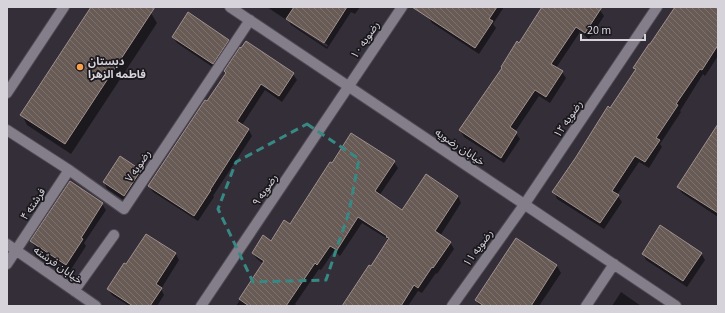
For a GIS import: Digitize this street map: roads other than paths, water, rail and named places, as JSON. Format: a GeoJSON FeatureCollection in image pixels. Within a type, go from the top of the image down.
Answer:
{"type":"FeatureCollection","features":[{"type":"Feature","properties":{"kind":"street"},"geometry":{"type":"LineString","coordinates":[[7,93],[64,7]]}},
{"type":"Feature","properties":{"kind":"street","name":"خیابان رضویه"},"geometry":{"type":"LineString","coordinates":[[230,7],[676,306]]}},
{"type":"Feature","properties":{"kind":"street","name":"رضویه ۱۰"},"geometry":{"type":"LineString","coordinates":[[348,86],[402,7]]}},
{"type":"Feature","properties":{"kind":"street","name":"رضویه ۱۲"},"geometry":{"type":"LineString","coordinates":[[524,204],[657,7]]}},
{"type":"Feature","properties":{"kind":"street","name":"رضویه ۷"},"geometry":{"type":"LineString","coordinates":[[7,130],[69,170],[124,209],[250,20]]}},
{"type":"Feature","properties":{"kind":"street","name":"رضویه ۹"},"geometry":{"type":"LineString","coordinates":[[201,306],[348,86]]}},
{"type":"Feature","properties":{"kind":"street","name":"فرشته ۴"},"geometry":{"type":"LineString","coordinates":[[7,264],[11,247],[69,170]]}},
{"type":"Feature","properties":{"kind":"street","name":"رضویه ۱۱"},"geometry":{"type":"LineString","coordinates":[[452,306],[524,204]]}},
{"type":"Feature","properties":{"kind":"street"},"geometry":{"type":"LineString","coordinates":[[74,291],[114,235]]}},
{"type":"Feature","properties":{"kind":"street","name":"خیابان فرشته"},"geometry":{"type":"LineString","coordinates":[[11,247],[96,306]]}},
{"type":"Feature","properties":{"kind":"street"},"geometry":{"type":"LineString","coordinates":[[586,306],[614,264]]}},
{"type":"Feature","properties":{"kind":"place","name":"دبستان فاطمه الزهرا"},"geometry":{"type":"Point","coordinates":[80,67]}}]}
